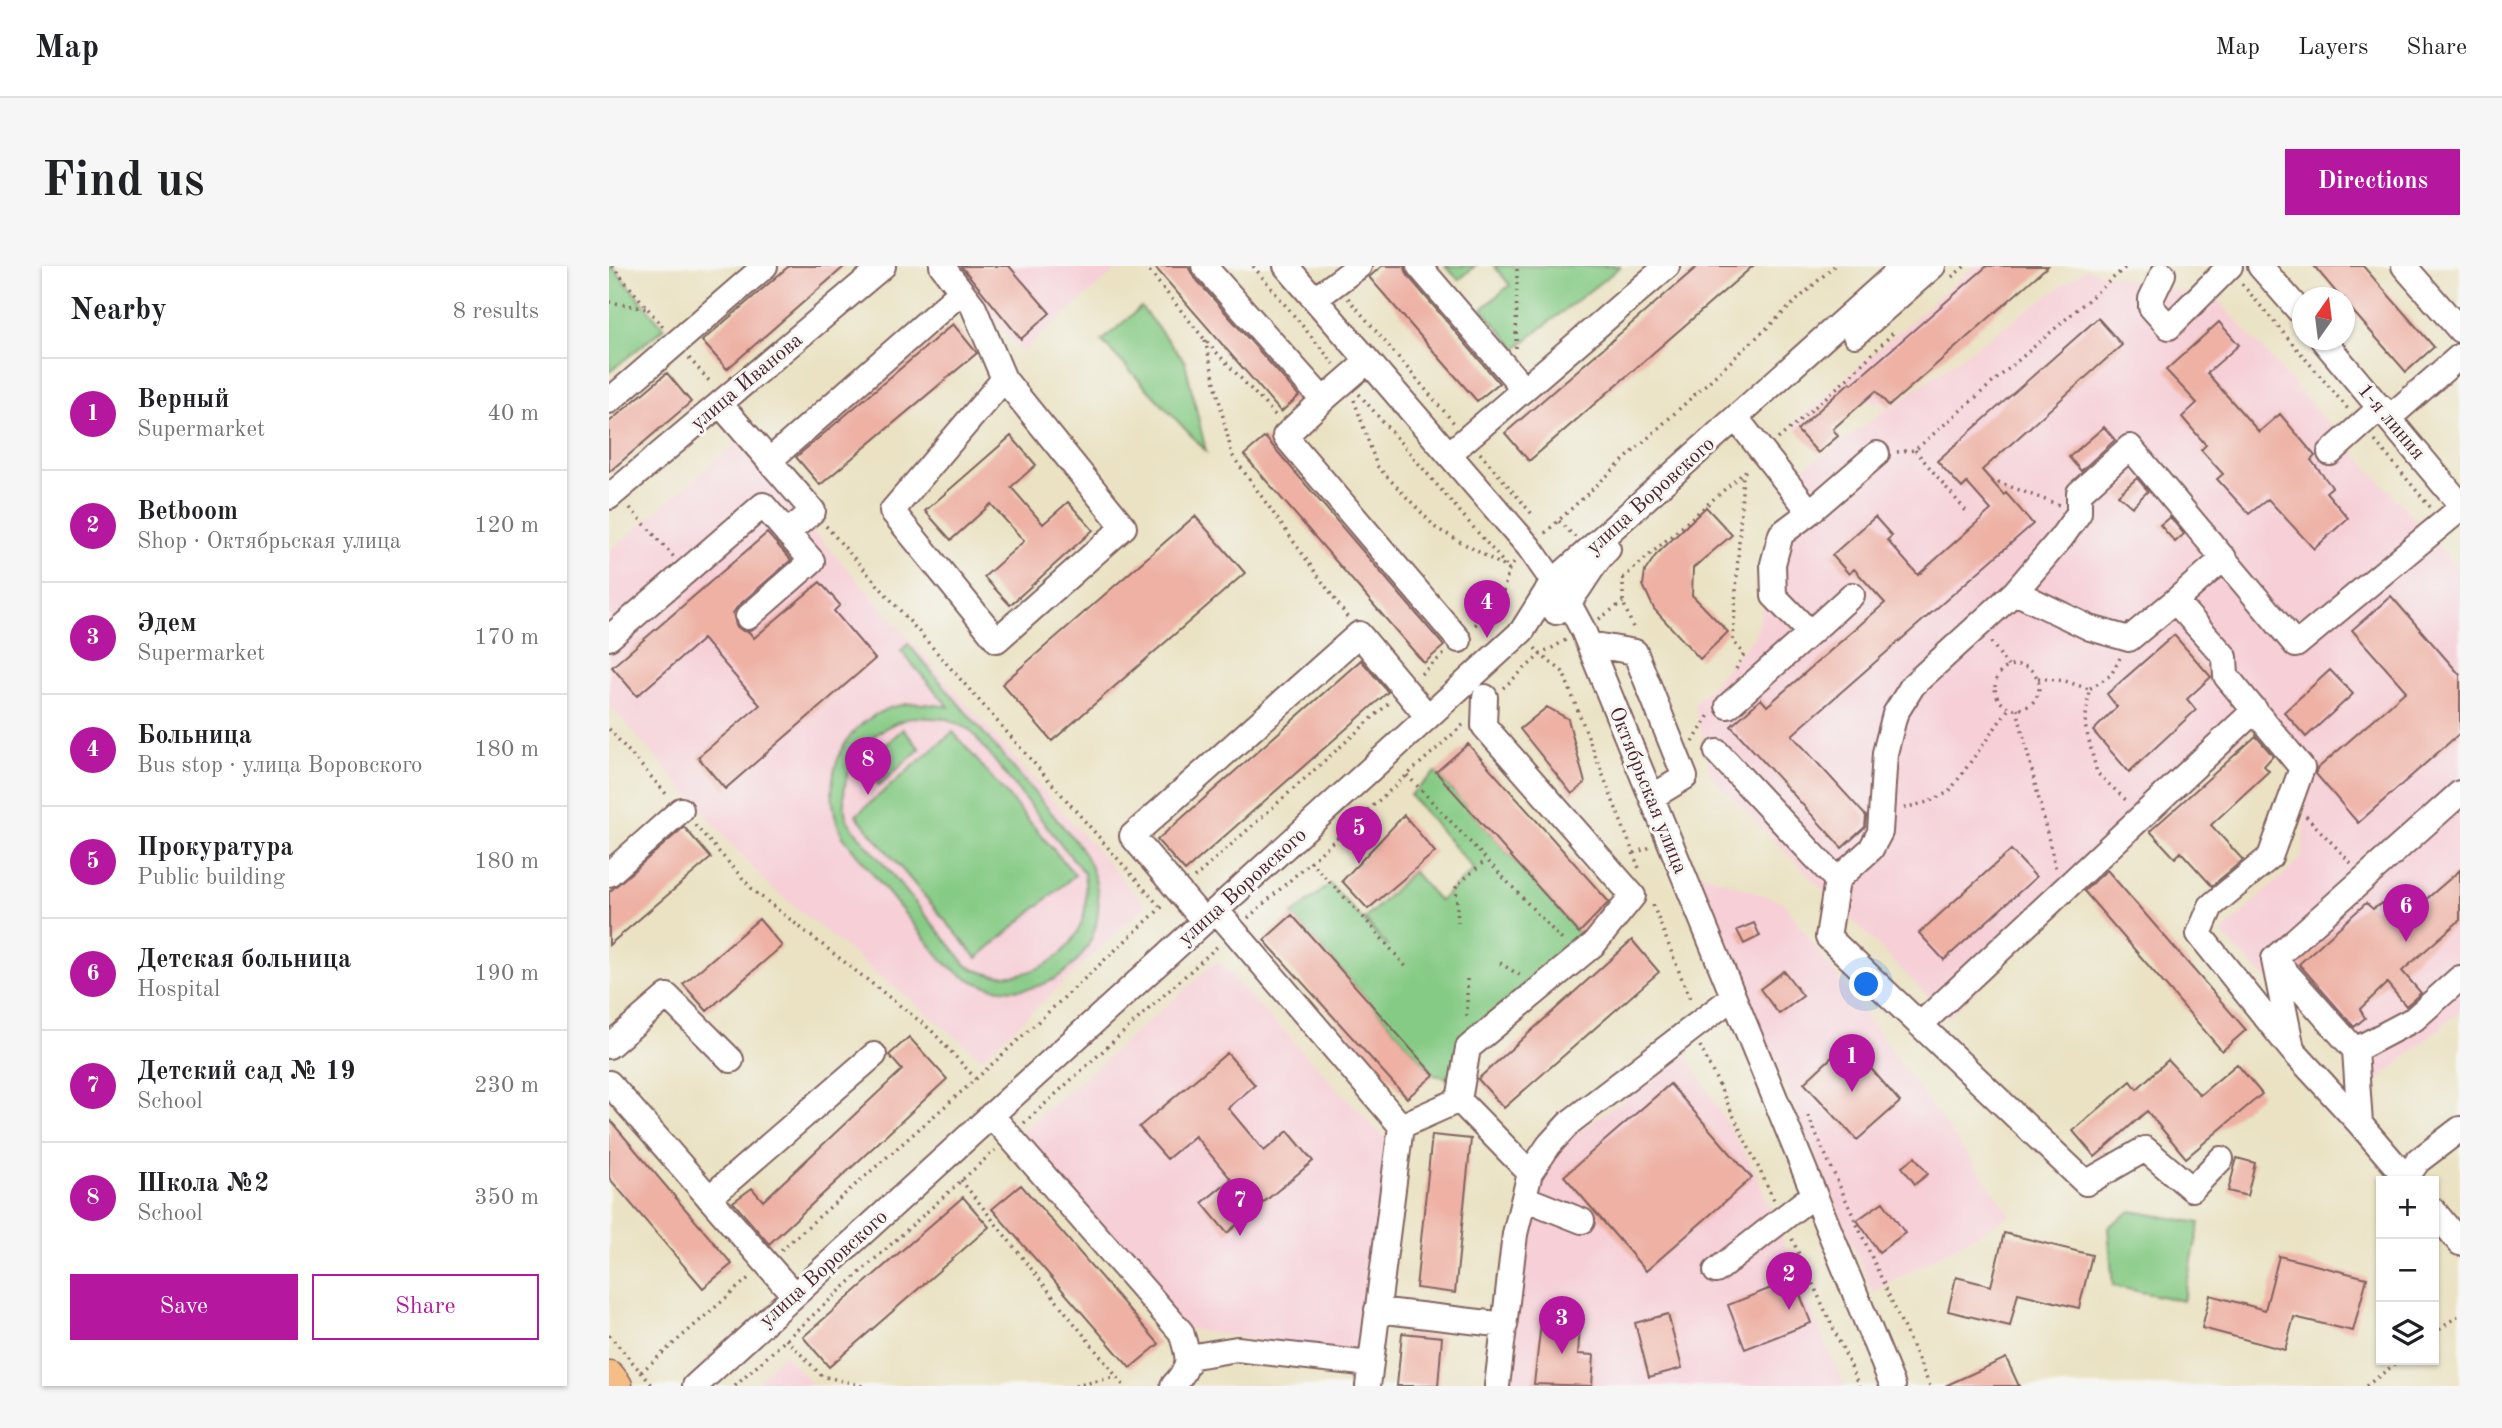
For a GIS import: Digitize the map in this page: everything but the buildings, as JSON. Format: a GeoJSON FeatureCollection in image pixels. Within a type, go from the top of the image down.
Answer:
{"type":"FeatureCollection","features":[{"type":"Feature","properties":{"kind":"main road"},"geometry":{"type":"LineString","coordinates":[[609,1377],[629,1379]]}},
{"type":"Feature","properties":{"kind":"street"},"geometry":{"type":"LineString","coordinates":[[609,401],[765,266]]}},
{"type":"Feature","properties":{"kind":"street","name":"улица Иванова"},"geometry":{"type":"LineString","coordinates":[[618,500],[717,396],[883,266]]}},
{"type":"Feature","properties":{"kind":"street"},"geometry":{"type":"LineString","coordinates":[[942,266],[973,306],[1004,379],[1124,527],[997,640],[892,511],[1004,379]]}},
{"type":"Feature","properties":{"kind":"street"},"geometry":{"type":"LineString","coordinates":[[1204,266],[1322,400]]}},
{"type":"Feature","properties":{"kind":"street","name":"Октябрьская улица"},"geometry":{"type":"LineString","coordinates":[[1286,266],[1326,291],[1368,361],[1458,446],[1534,536],[1592,636],[1656,794],[1733,997],[1893,1386]]}},
{"type":"Feature","properties":{"kind":"street"},"geometry":{"type":"LineString","coordinates":[[1306,266],[1458,446],[1667,266]]}},
{"type":"Feature","properties":{"kind":"street"},"geometry":{"type":"LineString","coordinates":[[1326,291],[1359,266]]}},
{"type":"Feature","properties":{"kind":"street"},"geometry":{"type":"LineString","coordinates":[[1419,266],[1524,389]]}},
{"type":"Feature","properties":{"kind":"street"},"geometry":{"type":"LineString","coordinates":[[2260,266],[2292,303]]}},
{"type":"Feature","properties":{"kind":"street","name":"улица Воровского"},"geometry":{"type":"LineString","coordinates":[[695,1386],[1522,631],[1901,267]]}},
{"type":"Feature","properties":{"kind":"street"},"geometry":{"type":"LineString","coordinates":[[2163,274],[2151,299],[2151,307],[2169,327],[2229,267]]}},
{"type":"Feature","properties":{"kind":"street"},"geometry":{"type":"LineString","coordinates":[[2413,271],[2460,330]]}},
{"type":"Feature","properties":{"kind":"street"},"geometry":{"type":"LineString","coordinates":[[1810,512],[1740,424],[1940,273]]}},
{"type":"Feature","properties":{"kind":"street"},"geometry":{"type":"LineString","coordinates":[[769,461],[961,292]]}},
{"type":"Feature","properties":{"kind":"street","name":"1-я линия"},"geometry":{"type":"LineString","coordinates":[[2332,350],[2386,412],[2454,512]]}},
{"type":"Feature","properties":{"kind":"street"},"geometry":{"type":"LineString","coordinates":[[2330,453],[2361,425],[2386,412],[2460,355]]}},
{"type":"Feature","properties":{"kind":"street"},"geometry":{"type":"LineString","coordinates":[[1368,361],[1285,436],[1459,640]]}},
{"type":"Feature","properties":{"kind":"street"},"geometry":{"type":"LineString","coordinates":[[717,396],[813,511],[787,533]]}},
{"type":"Feature","properties":{"kind":"street"},"geometry":{"type":"LineString","coordinates":[[2221,1159],[2192,1189],[2145,1149],[2086,1183],[1828,937],[1837,880],[1871,849],[1880,832],[1885,752],[1895,714],[1913,685],[2015,592],[2080,513],[2079,493],[2130,447],[2297,645],[2454,512]]}},
{"type":"Feature","properties":{"kind":"street"},"geometry":{"type":"LineString","coordinates":[[1810,633],[1774,596],[1773,564],[1781,534],[1877,454]]}},
{"type":"Feature","properties":{"kind":"street"},"geometry":{"type":"LineString","coordinates":[[609,638],[763,505],[812,561],[748,617]]}},
{"type":"Feature","properties":{"kind":"street"},"geometry":{"type":"LineString","coordinates":[[2015,592],[2090,628],[2129,639],[2224,558]]}},
{"type":"Feature","properties":{"kind":"street"},"geometry":{"type":"LineString","coordinates":[[1720,708],[1852,595]]}},
{"type":"Feature","properties":{"kind":"street"},"geometry":{"type":"LineString","coordinates":[[2175,601],[2225,657],[2226,676],[2302,768],[2270,857],[2211,906],[2199,934],[2292,1050],[2405,1176]]}},
{"type":"Feature","properties":{"kind":"street"},"geometry":{"type":"LineString","coordinates":[[1189,1357],[1237,1349],[1369,1375],[1401,1126],[1234,931],[1210,915],[1170,900],[1132,836],[1359,635],[1428,717]]}},
{"type":"Feature","properties":{"kind":"street"},"geometry":{"type":"LineString","coordinates":[[1592,636],[1635,652],[1685,777],[1656,794],[1908,1386]]}},
{"type":"Feature","properties":{"kind":"street"},"geometry":{"type":"LineString","coordinates":[[1459,1100],[1468,1048],[1594,944],[1633,896],[1484,726],[1485,701]]}},
{"type":"Feature","properties":{"kind":"street"},"geometry":{"type":"LineString","coordinates":[[1920,1026],[2255,710]]}},
{"type":"Feature","properties":{"kind":"street"},"geometry":{"type":"LineString","coordinates":[[1717,752],[1837,880]]}},
{"type":"Feature","properties":{"kind":"street"},"geometry":{"type":"LineString","coordinates":[[2274,959],[2460,793]]}},
{"type":"Feature","properties":{"kind":"street"},"geometry":{"type":"LineString","coordinates":[[609,874],[681,810]]}},
{"type":"Feature","properties":{"kind":"street"},"geometry":{"type":"LineString","coordinates":[[2274,959],[2292,1050]]}},
{"type":"Feature","properties":{"kind":"street"},"geometry":{"type":"LineString","coordinates":[[2274,959],[2355,1050],[2360,1124]]}},
{"type":"Feature","properties":{"kind":"street"},"geometry":{"type":"LineString","coordinates":[[2355,1050],[2414,1019],[2460,978]]}},
{"type":"Feature","properties":{"kind":"street"},"geometry":{"type":"LineString","coordinates":[[609,1046],[667,996],[731,1060]]}},
{"type":"Feature","properties":{"kind":"street"},"geometry":{"type":"LineString","coordinates":[[1497,1386],[1515,1234],[1530,1173],[1549,1145],[1570,1122],[1733,997]]}},
{"type":"Feature","properties":{"kind":"street"},"geometry":{"type":"LineString","coordinates":[[709,1198],[874,1055]]}},
{"type":"Feature","properties":{"kind":"street"},"geometry":{"type":"LineString","coordinates":[[609,1083],[794,1295]]}},
{"type":"Feature","properties":{"kind":"street"},"geometry":{"type":"LineString","coordinates":[[1459,1100],[1530,1173]]}},
{"type":"Feature","properties":{"kind":"street"},"geometry":{"type":"LineString","coordinates":[[1401,1126],[1459,1100]]}},
{"type":"Feature","properties":{"kind":"street"},"geometry":{"type":"LineString","coordinates":[[991,1115],[1181,1332],[1189,1357],[1187,1370],[1173,1386]]}},
{"type":"Feature","properties":{"kind":"street"},"geometry":{"type":"LineString","coordinates":[[2410,1176],[2418,1161],[2460,1129]]}},
{"type":"Feature","properties":{"kind":"street"},"geometry":{"type":"LineString","coordinates":[[1716,1270],[1814,1195]]}},
{"type":"Feature","properties":{"kind":"street"},"geometry":{"type":"LineString","coordinates":[[1524,1198],[1583,1221]]}},
{"type":"Feature","properties":{"kind":"street"},"geometry":{"type":"LineString","coordinates":[[2439,1217],[2460,1243]]}},
{"type":"Feature","properties":{"kind":"street"},"geometry":{"type":"LineString","coordinates":[[1377,1310],[1504,1325]]}},
{"type":"Feature","properties":{"kind":"path"},"geometry":{"type":"LineString","coordinates":[[612,266],[677,342],[717,396]]}},
{"type":"Feature","properties":{"kind":"path"},"geometry":{"type":"LineString","coordinates":[[1145,266],[1205,340],[1290,430]]}},
{"type":"Feature","properties":{"kind":"path"},"geometry":{"type":"LineString","coordinates":[[1253,266],[1509,569]]}},
{"type":"Feature","properties":{"kind":"path"},"geometry":{"type":"LineString","coordinates":[[1516,348],[1517,266]]}},
{"type":"Feature","properties":{"kind":"path"},"geometry":{"type":"LineString","coordinates":[[629,1379],[976,1079],[1500,603],[1509,569],[1534,536],[1834,266]]}},
{"type":"Feature","properties":{"kind":"path"},"geometry":{"type":"LineString","coordinates":[[1940,273],[1965,266]]}},
{"type":"Feature","properties":{"kind":"path"},"geometry":{"type":"LineString","coordinates":[[1877,454],[1915,450],[2127,266]]}},
{"type":"Feature","properties":{"kind":"path"},"geometry":{"type":"LineString","coordinates":[[2229,267],[2361,425],[2454,512]]}},
{"type":"Feature","properties":{"kind":"path"},"geometry":{"type":"LineString","coordinates":[[1326,291],[1534,536]]}},
{"type":"Feature","properties":{"kind":"path"},"geometry":{"type":"LineString","coordinates":[[609,302],[648,309]]}},
{"type":"Feature","properties":{"kind":"path"},"geometry":{"type":"LineString","coordinates":[[735,1386],[1485,701],[1540,655],[1592,636],[1623,602],[1623,578],[1743,474],[1902,324]]}},
{"type":"Feature","properties":{"kind":"path"},"geometry":{"type":"LineString","coordinates":[[1205,340],[1232,455],[1359,635]]}},
{"type":"Feature","properties":{"kind":"path"},"geometry":{"type":"LineString","coordinates":[[1347,380],[1377,466],[1436,528],[1509,569]]}},
{"type":"Feature","properties":{"kind":"path"},"geometry":{"type":"LineString","coordinates":[[1915,450],[1966,511]]}},
{"type":"Feature","properties":{"kind":"path"},"geometry":{"type":"LineString","coordinates":[[1731,677],[1744,654],[1733,641],[1743,474]]}},
{"type":"Feature","properties":{"kind":"path"},"geometry":{"type":"LineString","coordinates":[[1998,482],[2080,513]]}},
{"type":"Feature","properties":{"kind":"path"},"geometry":{"type":"LineString","coordinates":[[618,500],[686,572]]}},
{"type":"Feature","properties":{"kind":"path"},"geometry":{"type":"LineString","coordinates":[[813,511],[1170,900]]}},
{"type":"Feature","properties":{"kind":"path"},"geometry":{"type":"LineString","coordinates":[[1500,603],[1522,631]]}},
{"type":"Feature","properties":{"kind":"path"},"geometry":{"type":"LineString","coordinates":[[1980,625],[2008,666]]}},
{"type":"Feature","properties":{"kind":"path"},"geometry":{"type":"LineString","coordinates":[[2089,689],[2111,675],[2129,639]]}},
{"type":"Feature","properties":{"kind":"path"},"geometry":{"type":"LineString","coordinates":[[2014,664],[2029,667],[2038,678],[2040,686],[2036,700],[2024,708],[2010,707],[1998,698],[1995,684],[2001,671],[2008,666],[2014,664]]}},
{"type":"Feature","properties":{"kind":"path"},"geometry":{"type":"LineString","coordinates":[[2038,678],[2065,681],[2089,689]]}},
{"type":"Feature","properties":{"kind":"path"},"geometry":{"type":"LineString","coordinates":[[2089,689],[2085,725],[2097,773],[2143,816]]}},
{"type":"Feature","properties":{"kind":"path"},"geometry":{"type":"LineString","coordinates":[[1882,813],[1928,802],[1949,792],[2010,707]]}},
{"type":"Feature","properties":{"kind":"path"},"geometry":{"type":"LineString","coordinates":[[1678,759],[1720,708]]}},
{"type":"Feature","properties":{"kind":"path"},"geometry":{"type":"LineString","coordinates":[[2017,709],[2061,893]]}},
{"type":"Feature","properties":{"kind":"path"},"geometry":{"type":"LineString","coordinates":[[609,729],[754,891],[931,1030],[976,1079]]}},
{"type":"Feature","properties":{"kind":"path"},"geometry":{"type":"LineString","coordinates":[[1407,775],[1578,957]]}},
{"type":"Feature","properties":{"kind":"path"},"geometry":{"type":"LineString","coordinates":[[2290,800],[2359,871]]}},
{"type":"Feature","properties":{"kind":"path"},"geometry":{"type":"LineString","coordinates":[[1458,923],[1456,886],[1486,860]]}},
{"type":"Feature","properties":{"kind":"path"},"geometry":{"type":"LineString","coordinates":[[1310,861],[1408,969]]}},
{"type":"Feature","properties":{"kind":"path"},"geometry":{"type":"LineString","coordinates":[[1467,979],[1468,1048]]}},
{"type":"Feature","properties":{"kind":"path"},"geometry":{"type":"LineString","coordinates":[[1807,1113],[1930,1386]]}},
{"type":"Feature","properties":{"kind":"path"},"geometry":{"type":"LineString","coordinates":[[961,1180],[1124,1386]]}},
{"type":"Feature","properties":{"kind":"path"},"geometry":{"type":"LineString","coordinates":[[2439,1330],[2460,1314]]}},
{"type":"Feature","properties":{"kind":"path"},"geometry":{"type":"LineString","coordinates":[[609,1335],[629,1379]]}},
{"type":"Feature","properties":{"kind":"path"},"geometry":{"type":"LineString","coordinates":[[786,1339],[822,1376],[864,1386]]}},
{"type":"Feature","properties":{"kind":"path"},"geometry":{"type":"LineString","coordinates":[[2366,1386],[2393,1365]]}},
{"type":"Feature","properties":{"kind":"path"},"geometry":{"type":"LineString","coordinates":[[1075,1386],[1116,1377]]}},
{"type":"Feature","properties":{"kind":"path"},"geometry":{"type":"LineString","coordinates":[[629,1379],[651,1385]]}},
{"type":"Feature","properties":{"kind":"shaded area"},"geometry":{"type":"Polygon","coordinates":[[[945,266],[1121,266],[1022,352],[945,266]]]}},
{"type":"Feature","properties":{"kind":"shaded area"},"geometry":{"type":"Polygon","coordinates":[[[1974,266],[2051,266],[1889,406],[1866,400],[1833,428],[1838,436],[1818,453],[1793,425],[1974,266]]]}},
{"type":"Feature","properties":{"kind":"shaded area"},"geometry":{"type":"Polygon","coordinates":[[[2086,269],[2219,301],[2460,570],[2460,1011],[2371,1086],[2221,933],[2302,858],[2306,792],[2255,726],[1948,1017],[1710,775],[1694,705],[1755,636],[1801,470],[2086,269]]]}},
{"type":"Feature","properties":{"kind":"shaded area"},"geometry":{"type":"Polygon","coordinates":[[[736,443],[1146,906],[982,1058],[768,885],[609,704],[609,552],[736,443]]]}},
{"type":"Feature","properties":{"kind":"shaded area"},"geometry":{"type":"Polygon","coordinates":[[[1695,871],[1783,902],[2011,1215],[1873,1293],[1695,871]]]}},
{"type":"Feature","properties":{"kind":"shaded area"},"geometry":{"type":"Polygon","coordinates":[[[1217,961],[1391,1145],[1360,1357],[1183,1328],[1016,1137],[1217,961]]]}},
{"type":"Feature","properties":{"kind":"shaded area"},"geometry":{"type":"Polygon","coordinates":[[[1687,1055],[1755,1171],[1845,1386],[1507,1386],[1521,1251],[1552,1150],[1687,1055]]]}},
{"type":"Feature","properties":{"kind":"shaded area"},"geometry":{"type":"Polygon","coordinates":[[[784,1354],[814,1386],[753,1386],[784,1354]]]}},
{"type":"Feature","properties":{"kind":"green space"},"geometry":{"type":"Polygon","coordinates":[[[609,266],[612,266],[664,328],[609,372],[609,266]]]}},
{"type":"Feature","properties":{"kind":"green space"},"geometry":{"type":"Polygon","coordinates":[[[1445,266],[1475,266],[1459,280],[1445,266]]]}},
{"type":"Feature","properties":{"kind":"green space"},"geometry":{"type":"Polygon","coordinates":[[[1494,266],[1620,267],[1516,348],[1482,309],[1510,285],[1494,266]]]}},
{"type":"Feature","properties":{"kind":"green space"},"geometry":{"type":"Polygon","coordinates":[[[1141,307],[1185,362],[1206,451],[1102,341],[1141,307]]]}},
{"type":"Feature","properties":{"kind":"green space"},"geometry":{"type":"Polygon","coordinates":[[[908,644],[1078,844],[1095,880],[1098,914],[1088,944],[1069,968],[1042,984],[1011,990],[977,983],[943,961],[843,837],[835,816],[832,794],[834,773],[850,736],[865,722],[884,711],[906,704],[949,707],[901,651],[908,644]],[[913,717],[886,728],[865,744],[850,767],[846,780],[844,801],[847,818],[856,833],[967,966],[984,973],[1002,975],[1038,969],[1067,948],[1077,933],[1085,910],[1084,873],[970,730],[947,719],[913,717]]]}},
{"type":"Feature","properties":{"kind":"green space"},"geometry":{"type":"Polygon","coordinates":[[[903,729],[920,749],[879,785],[862,766],[903,729]]]}},
{"type":"Feature","properties":{"kind":"green space"},"geometry":{"type":"Polygon","coordinates":[[[953,732],[1075,875],[977,958],[856,815],[953,732]]]}},
{"type":"Feature","properties":{"kind":"green space"},"geometry":{"type":"Polygon","coordinates":[[[1436,772],[1579,933],[1578,957],[1468,1048],[1462,1080],[1434,1075],[1292,915],[1330,884],[1388,947],[1365,919],[1413,871],[1439,901],[1474,870],[1410,795],[1436,772]]]}},
{"type":"Feature","properties":{"kind":"green space"},"geometry":{"type":"Polygon","coordinates":[[[2131,1211],[2200,1223],[2183,1301],[2113,1286],[2108,1227],[2131,1211]]]}},
{"type":"Feature","properties":{"kind":"place","name":"Больница"},"geometry":{"type":"Point","coordinates":[1487,638]}},
{"type":"Feature","properties":{"kind":"place","name":"Школа №2"},"geometry":{"type":"Point","coordinates":[868,795]}},
{"type":"Feature","properties":{"kind":"place","name":"Прокуратура"},"geometry":{"type":"Point","coordinates":[1359,864]}},
{"type":"Feature","properties":{"kind":"place","name":"Детская больница"},"geometry":{"type":"Point","coordinates":[2406,942]}},
{"type":"Feature","properties":{"kind":"place","name":"Верный"},"geometry":{"type":"Point","coordinates":[1852,1092]}},
{"type":"Feature","properties":{"kind":"place","name":"Детский сад № 19"},"geometry":{"type":"Point","coordinates":[1240,1236]}},
{"type":"Feature","properties":{"kind":"place","name":"Betboom"},"geometry":{"type":"Point","coordinates":[1789,1310]}},
{"type":"Feature","properties":{"kind":"place","name":"Эдем"},"geometry":{"type":"Point","coordinates":[1562,1354]}}]}
